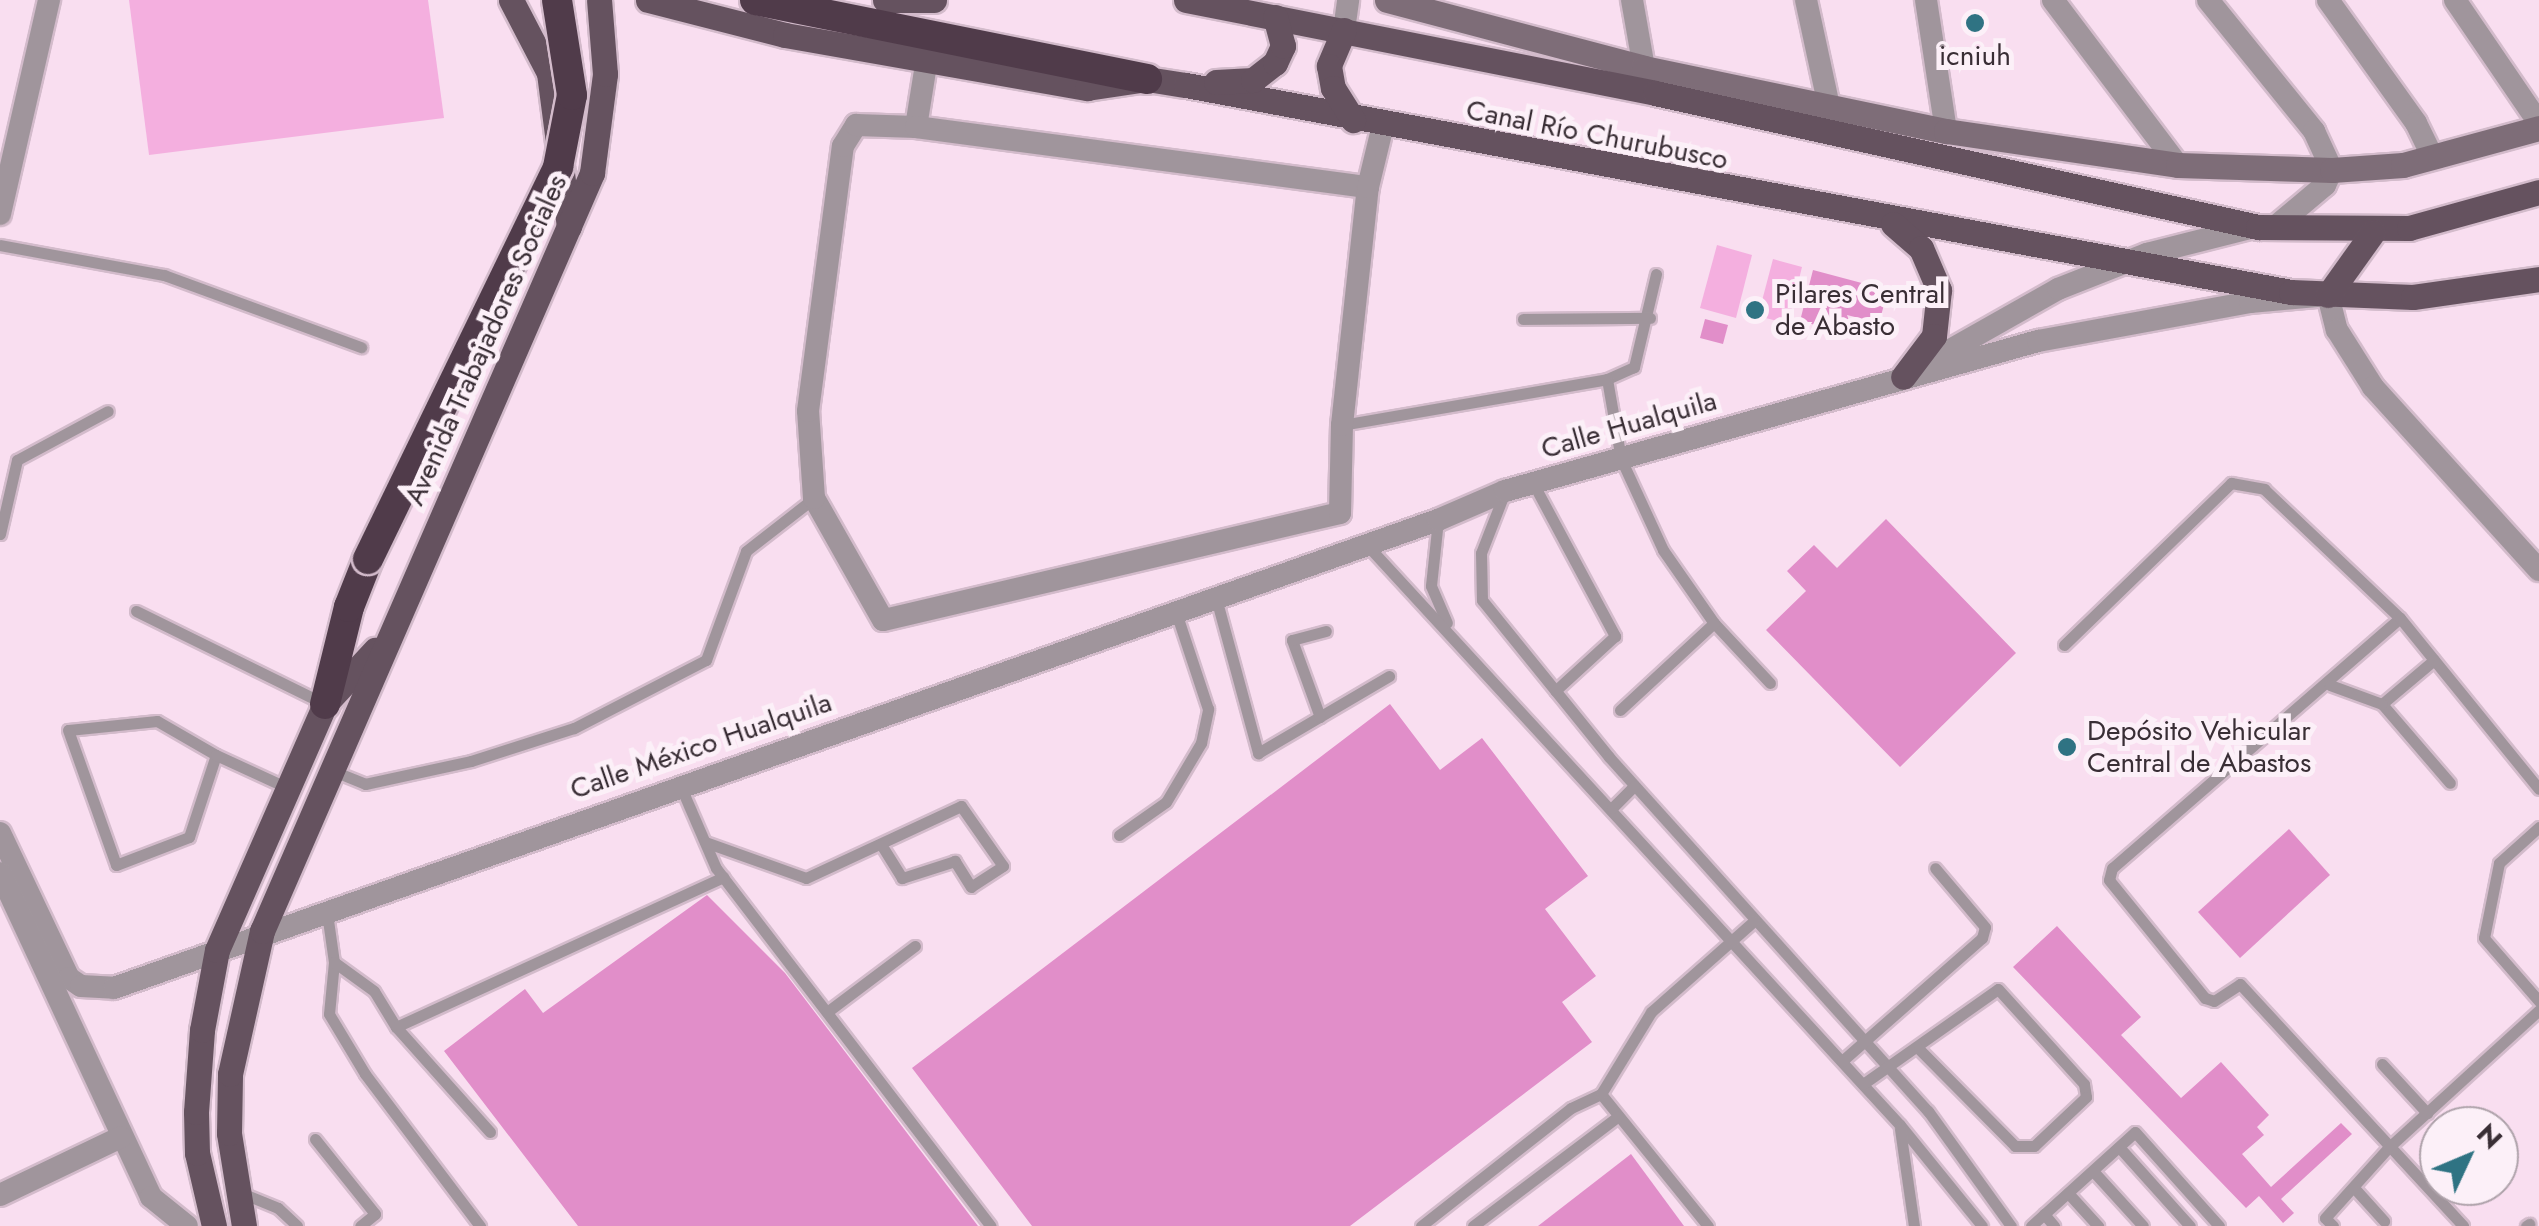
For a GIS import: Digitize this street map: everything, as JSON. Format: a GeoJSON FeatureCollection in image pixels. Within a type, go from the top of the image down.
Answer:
{"type":"FeatureCollection","features":[{"type":"Feature","properties":{"kind":"highway"},"geometry":{"type":"LineString","coordinates":[[325,704],[348,607],[368,559],[558,167],[572,95],[557,0]]}},
{"type":"Feature","properties":{"kind":"highway"},"geometry":{"type":"LineString","coordinates":[[756,0],[929,47],[1147,79]]}},
{"type":"Feature","properties":{"kind":"main road"},"geometry":{"type":"LineString","coordinates":[[511,0],[549,73],[570,232]]}},
{"type":"Feature","properties":{"kind":"main road","name":"Avenida Trabajadores Sociales"},"geometry":{"type":"LineString","coordinates":[[244,1226],[235,1190],[230,1074],[262,931],[388,635],[570,232],[600,140],[605,42],[599,0]]}},
{"type":"Feature","properties":{"kind":"main road"},"geometry":{"type":"LineString","coordinates":[[648,0],[767,32],[929,47]]}},
{"type":"Feature","properties":{"kind":"main road"},"geometry":{"type":"LineString","coordinates":[[884,0],[934,0]]}},
{"type":"Feature","properties":{"kind":"main road","name":"Canal Río Churubusco"},"geometry":{"type":"LineString","coordinates":[[1186,0],[1344,30],[2264,227],[2373,232],[2446,221],[2539,192]]}},
{"type":"Feature","properties":{"kind":"main road"},"geometry":{"type":"LineString","coordinates":[[1186,84],[1260,76],[1284,46],[1275,17]]}},
{"type":"Feature","properties":{"kind":"main road"},"geometry":{"type":"LineString","coordinates":[[1344,30],[1329,66],[1333,88],[1353,120]]}},
{"type":"Feature","properties":{"kind":"main road","name":"Canal Río Churubusco"},"geometry":{"type":"LineString","coordinates":[[1147,79],[1884,220],[2328,295],[2413,297],[2539,279]]}},
{"type":"Feature","properties":{"kind":"main road"},"geometry":{"type":"LineString","coordinates":[[1884,220],[1921,248],[1939,290],[1934,336],[1907,376]]}},
{"type":"Feature","properties":{"kind":"main road"},"geometry":{"type":"LineString","coordinates":[[2328,295],[2373,232]]}},
{"type":"Feature","properties":{"kind":"main road","name":"Avenida Trabajadores Sociales"},"geometry":{"type":"LineString","coordinates":[[214,1226],[197,1153],[196,1112],[202,1030],[218,950],[325,704],[388,635]]}},
{"type":"Feature","properties":{"kind":"street"},"geometry":{"type":"LineString","coordinates":[[0,214],[48,0]]}},
{"type":"Feature","properties":{"kind":"street"},"geometry":{"type":"LineString","coordinates":[[1344,30],[1348,0]]}},
{"type":"Feature","properties":{"kind":"street"},"geometry":{"type":"LineString","coordinates":[[1387,0],[1644,68],[1946,131],[2178,165],[2332,170],[2433,158],[2539,125],[2454,0]]}},
{"type":"Feature","properties":{"kind":"street"},"geometry":{"type":"LineString","coordinates":[[1632,0],[1644,68]]}},
{"type":"Feature","properties":{"kind":"street"},"geometry":{"type":"LineString","coordinates":[[1806,0],[1830,106]]}},
{"type":"Feature","properties":{"kind":"street"},"geometry":{"type":"LineString","coordinates":[[1926,0],[1946,131]]}},
{"type":"Feature","properties":{"kind":"street"},"geometry":{"type":"LineString","coordinates":[[2053,0],[2178,165]]}},
{"type":"Feature","properties":{"kind":"street"},"geometry":{"type":"LineString","coordinates":[[2208,0],[2314,131],[2332,170],[2325,185],[2264,227]]}},
{"type":"Feature","properties":{"kind":"street"},"geometry":{"type":"LineString","coordinates":[[2328,0],[2416,123],[2433,158]]}},
{"type":"Feature","properties":{"kind":"street"},"geometry":{"type":"LineString","coordinates":[[916,127],[929,47]]}},
{"type":"Feature","properties":{"kind":"street"},"geometry":{"type":"LineString","coordinates":[[1340,513],[1342,425],[1368,188],[1383,125]]}},
{"type":"Feature","properties":{"kind":"street"},"geometry":{"type":"LineString","coordinates":[[1367,545],[1365,531],[1340,513],[894,622],[874,613],[814,498],[808,411],[843,146],[856,126],[916,127],[1368,188]]}},
{"type":"Feature","properties":{"kind":"street","name":"Calle Hualquila"},"geometry":{"type":"LineString","coordinates":[[1907,376],[2016,309],[2125,262],[2264,227]]}},
{"type":"Feature","properties":{"kind":"street"},"geometry":{"type":"LineString","coordinates":[[2328,295],[2337,330],[2374,387],[2539,570]]}},
{"type":"Feature","properties":{"kind":"street","name":"Calle Hualquila"},"geometry":{"type":"LineString","coordinates":[[1367,545],[1505,491],[1907,376],[2110,324],[2328,295]]}},
{"type":"Feature","properties":{"kind":"street","name":"Calle México Hualquila"},"geometry":{"type":"LineString","coordinates":[[52,971],[81,986],[114,988],[326,908],[1367,545]]}},
{"type":"Feature","properties":{"kind":"street"},"geometry":{"type":"LineString","coordinates":[[2,842],[121,1137],[150,1197],[187,1226]]}},
{"type":"Feature","properties":{"kind":"street"},"geometry":{"type":"LineString","coordinates":[[0,873],[52,971]]}},
{"type":"Feature","properties":{"kind":"street"},"geometry":{"type":"LineString","coordinates":[[0,1196],[121,1137]]}},
{"type":"Feature","properties":{"kind":"lane"},"geometry":{"type":"LineString","coordinates":[[0,245],[164,275],[361,347]]}},
{"type":"Feature","properties":{"kind":"lane"},"geometry":{"type":"LineString","coordinates":[[1342,425],[1608,379],[1634,367],[1650,318],[1656,274]]}},
{"type":"Feature","properties":{"kind":"lane"},"geometry":{"type":"LineString","coordinates":[[1523,319],[1650,318]]}},
{"type":"Feature","properties":{"kind":"lane"},"geometry":{"type":"LineString","coordinates":[[1608,379],[1622,458],[1663,550],[1714,623],[1770,683]]}},
{"type":"Feature","properties":{"kind":"lane"},"geometry":{"type":"LineString","coordinates":[[0,534],[17,460],[108,411]]}},
{"type":"Feature","properties":{"kind":"lane"},"geometry":{"type":"LineString","coordinates":[[1532,483],[1615,636],[1554,691]]}},
{"type":"Feature","properties":{"kind":"lane"},"geometry":{"type":"LineString","coordinates":[[2064,645],[2231,483],[2264,489],[2400,618],[2539,789]]}},
{"type":"Feature","properties":{"kind":"lane"},"geometry":{"type":"LineString","coordinates":[[1505,491],[1481,553],[1482,600],[1634,786],[1928,1111],[2011,1226]]}},
{"type":"Feature","properties":{"kind":"lane"},"geometry":{"type":"LineString","coordinates":[[330,770],[364,784],[470,761],[574,728],[706,660],[746,551],[814,498]]}},
{"type":"Feature","properties":{"kind":"lane"},"geometry":{"type":"LineString","coordinates":[[1438,520],[1431,586],[1450,629]]}},
{"type":"Feature","properties":{"kind":"lane"},"geometry":{"type":"LineString","coordinates":[[1367,545],[1450,629],[1900,1124],[1982,1226]]}},
{"type":"Feature","properties":{"kind":"lane"},"geometry":{"type":"LineString","coordinates":[[1216,598],[1258,753],[1389,676]]}},
{"type":"Feature","properties":{"kind":"lane"},"geometry":{"type":"LineString","coordinates":[[136,611],[325,704]]}},
{"type":"Feature","properties":{"kind":"lane"},"geometry":{"type":"LineString","coordinates":[[1119,835],[1166,802],[1201,742],[1208,709],[1176,612]]}},
{"type":"Feature","properties":{"kind":"lane"},"geometry":{"type":"LineString","coordinates":[[2400,618],[2330,685],[2112,868],[2108,880],[2205,998],[2214,1001],[2240,984],[2464,1226]]}},
{"type":"Feature","properties":{"kind":"lane"},"geometry":{"type":"LineString","coordinates":[[1620,710],[1714,623]]}},
{"type":"Feature","properties":{"kind":"lane"},"geometry":{"type":"LineString","coordinates":[[1320,717],[1292,640],[1326,631]]}},
{"type":"Feature","properties":{"kind":"lane"},"geometry":{"type":"LineString","coordinates":[[2382,704],[2434,660]]}},
{"type":"Feature","properties":{"kind":"lane"},"geometry":{"type":"LineString","coordinates":[[2330,685],[2382,704],[2450,783]]}},
{"type":"Feature","properties":{"kind":"lane"},"geometry":{"type":"LineString","coordinates":[[216,755],[189,837],[116,865],[68,730],[158,721],[216,755],[288,788]]}},
{"type":"Feature","properties":{"kind":"lane"},"geometry":{"type":"LineString","coordinates":[[680,785],[723,876],[992,1226]]}},
{"type":"Feature","properties":{"kind":"lane"},"geometry":{"type":"LineString","coordinates":[[1612,808],[1634,786]]}},
{"type":"Feature","properties":{"kind":"lane"},"geometry":{"type":"LineString","coordinates":[[705,842],[806,878],[961,806],[1002,866],[971,887],[954,861],[902,878],[882,845]]}},
{"type":"Feature","properties":{"kind":"lane"},"geometry":{"type":"LineString","coordinates":[[2539,827],[2499,864],[2484,938],[2539,1002]]}},
{"type":"Feature","properties":{"kind":"lane"},"geometry":{"type":"LineString","coordinates":[[1842,1062],[1982,938],[1986,927],[1935,868]]}},
{"type":"Feature","properties":{"kind":"lane"},"geometry":{"type":"LineString","coordinates":[[396,1026],[723,876]]}},
{"type":"Feature","properties":{"kind":"lane"},"geometry":{"type":"LineString","coordinates":[[326,908],[334,962],[329,1014],[365,1074],[480,1226]]}},
{"type":"Feature","properties":{"kind":"lane"},"geometry":{"type":"LineString","coordinates":[[1421,1226],[1571,1108],[1601,1094],[1651,1012],[1754,921]]}},
{"type":"Feature","properties":{"kind":"lane"},"geometry":{"type":"LineString","coordinates":[[827,1012],[916,946]]}},
{"type":"Feature","properties":{"kind":"lane"},"geometry":{"type":"LineString","coordinates":[[334,962],[374,991],[396,1026],[490,1132]]}},
{"type":"Feature","properties":{"kind":"lane"},"geometry":{"type":"LineString","coordinates":[[1863,1084],[1883,1064],[1919,1048],[1998,989],[2084,1084],[2086,1097],[2034,1146],[2015,1146],[1919,1048]]}},
{"type":"Feature","properties":{"kind":"lane"},"geometry":{"type":"LineString","coordinates":[[2435,1106],[2539,1010]]}},
{"type":"Feature","properties":{"kind":"lane"},"geometry":{"type":"LineString","coordinates":[[2382,1064],[2421,1106]]}},
{"type":"Feature","properties":{"kind":"lane"},"geometry":{"type":"LineString","coordinates":[[1601,1094],[1708,1226]]}},
{"type":"Feature","properties":{"kind":"lane"},"geometry":{"type":"LineString","coordinates":[[1472,1226],[1617,1117]]}},
{"type":"Feature","properties":{"kind":"lane"},"geometry":{"type":"LineString","coordinates":[[2333,1226],[2325,1218],[2356,1190],[2388,1148],[2419,1120]]}},
{"type":"Feature","properties":{"kind":"lane"},"geometry":{"type":"LineString","coordinates":[[1900,1124],[1914,1226]]}},
{"type":"Feature","properties":{"kind":"lane"},"geometry":{"type":"LineString","coordinates":[[2031,1226],[2135,1132],[2219,1226]]}},
{"type":"Feature","properties":{"kind":"lane"},"geometry":{"type":"LineString","coordinates":[[315,1139],[375,1214],[360,1226]]}},
{"type":"Feature","properties":{"kind":"lane"},"geometry":{"type":"LineString","coordinates":[[2119,1147],[2190,1226]]}},
{"type":"Feature","properties":{"kind":"lane"},"geometry":{"type":"LineString","coordinates":[[2092,1171],[2143,1226]]}},
{"type":"Feature","properties":{"kind":"lane"},"geometry":{"type":"LineString","coordinates":[[235,1190],[278,1208],[297,1226]]}},
{"type":"Feature","properties":{"kind":"lane"},"geometry":{"type":"LineString","coordinates":[[2356,1190],[2384,1221]]}},
{"type":"Feature","properties":{"kind":"lane"},"geometry":{"type":"LineString","coordinates":[[2068,1192],[2098,1226]]}},
{"type":"Feature","properties":{"kind":"lane"},"geometry":{"type":"LineString","coordinates":[[2044,1214],[2054,1226]]}},
{"type":"Feature","properties":{"kind":"shaded area"},"geometry":{"type":"Polygon","coordinates":[[[129,0],[428,0],[444,118],[149,155],[129,0]]]}},
{"type":"Feature","properties":{"kind":"shaded area"},"geometry":{"type":"Polygon","coordinates":[[[1717,245],[1752,255],[1736,318],[1700,308],[1717,245]]]}},
{"type":"Feature","properties":{"kind":"shaded area"},"geometry":{"type":"Polygon","coordinates":[[[1773,259],[1802,267],[1788,324],[1758,316],[1773,259]]]}},
{"type":"Feature","properties":{"kind":"building"},"geometry":{"type":"Polygon","coordinates":[[[1813,270],[1888,290],[1879,323],[1847,315],[1854,335],[1800,321],[1813,270]]]}},
{"type":"Feature","properties":{"kind":"building"},"geometry":{"type":"Polygon","coordinates":[[[1705,319],[1728,325],[1723,344],[1700,338],[1705,319]]]}},
{"type":"Feature","properties":{"kind":"building"},"geometry":{"type":"Polygon","coordinates":[[[1886,519],[2016,653],[1900,767],[1766,630],[1806,591],[1787,571],[1814,545],[1837,568],[1886,519]]]}},
{"type":"Feature","properties":{"kind":"building"},"geometry":{"type":"Polygon","coordinates":[[[1390,704],[1440,770],[1482,738],[1588,876],[1545,909],[1596,976],[1562,1002],[1592,1042],[1350,1226],[1032,1226],[912,1068],[1390,704]]]}},
{"type":"Feature","properties":{"kind":"building"},"geometry":{"type":"Polygon","coordinates":[[[2289,829],[2330,875],[2240,958],[2198,912],[2289,829]]]}},
{"type":"Feature","properties":{"kind":"building"},"geometry":{"type":"Polygon","coordinates":[[[707,895],[785,973],[978,1226],[578,1226],[444,1051],[525,989],[543,1013],[707,895]]]}},
{"type":"Feature","properties":{"kind":"building"},"geometry":{"type":"Polygon","coordinates":[[[2057,926],[2141,1017],[2121,1035],[2181,1098],[2221,1062],[2269,1115],[2257,1127],[2264,1135],[2242,1154],[2271,1187],[2341,1123],[2352,1134],[2281,1199],[2294,1213],[2283,1223],[2259,1196],[2246,1208],[2013,967],[2057,926]]]}},
{"type":"Feature","properties":{"kind":"building"},"geometry":{"type":"Polygon","coordinates":[[[1631,1154],[1684,1226],[1538,1226],[1631,1154]]]}},
{"type":"Feature","properties":{"kind":"place","name":"icniuh"},"geometry":{"type":"Point","coordinates":[1975,23]}},
{"type":"Feature","properties":{"kind":"place","name":"Pilares Central de Abasto"},"geometry":{"type":"Point","coordinates":[1755,310]}},
{"type":"Feature","properties":{"kind":"place","name":"Depósito Vehicular Central de Abastos"},"geometry":{"type":"Point","coordinates":[2067,747]}}]}
